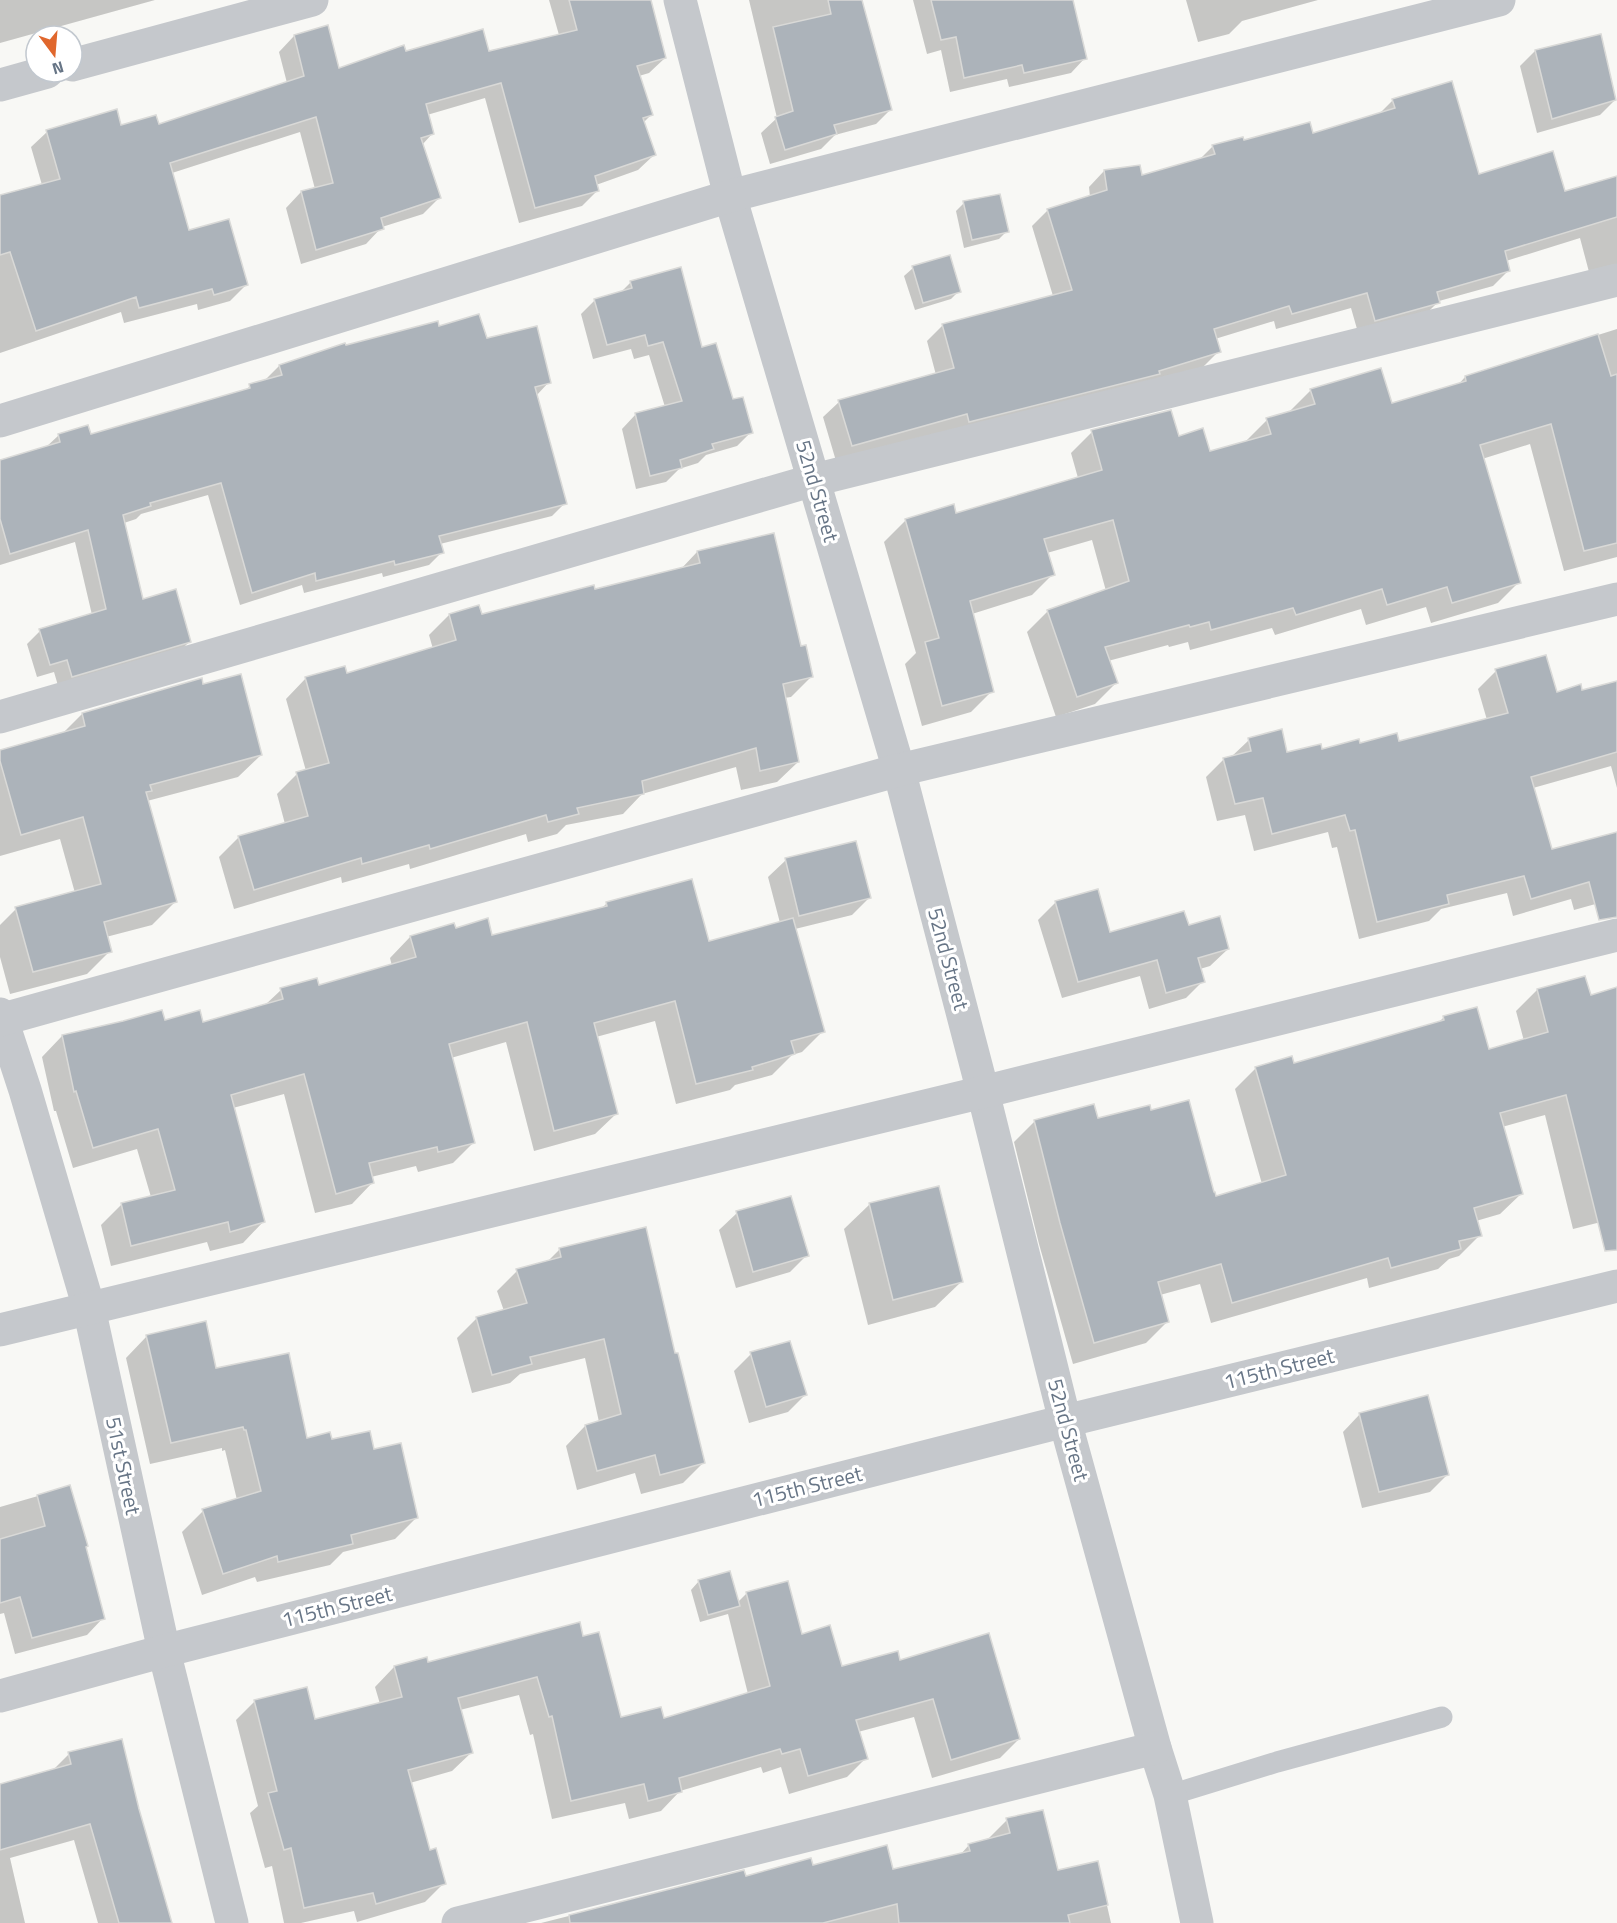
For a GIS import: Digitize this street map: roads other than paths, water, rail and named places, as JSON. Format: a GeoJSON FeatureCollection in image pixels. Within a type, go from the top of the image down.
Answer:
{"type":"FeatureCollection","features":[{"type":"Feature","properties":{"kind":"street"},"geometry":{"type":"LineString","coordinates":[[84,62],[312,0]]}},
{"type":"Feature","properties":{"kind":"street","name":"52nd Street"},"geometry":{"type":"LineString","coordinates":[[680,0],[730,196],[899,770],[983,1092],[1065,1421],[1170,1795],[1197,1923]]}},
{"type":"Feature","properties":{"kind":"street"},"geometry":{"type":"LineString","coordinates":[[0,421],[730,196],[1499,0]]}},
{"type":"Feature","properties":{"kind":"street"},"geometry":{"type":"LineString","coordinates":[[0,85],[24,78]]}},
{"type":"Feature","properties":{"kind":"street"},"geometry":{"type":"LineString","coordinates":[[0,717],[814,480],[1617,280]]}},
{"type":"Feature","properties":{"kind":"street"},"geometry":{"type":"LineString","coordinates":[[0,1018],[899,770],[1617,599]]}},
{"type":"Feature","properties":{"kind":"street"},"geometry":{"type":"LineString","coordinates":[[0,1330],[983,1092],[1617,935]]}},
{"type":"Feature","properties":{"kind":"street","name":"51st Street"},"geometry":{"type":"LineString","coordinates":[[0,1018],[25,1090],[89,1308],[164,1651],[232,1923]]}},
{"type":"Feature","properties":{"kind":"street","name":"115th Street"},"geometry":{"type":"LineString","coordinates":[[0,1696],[164,1651],[1065,1421],[1617,1286]]}},
{"type":"Feature","properties":{"kind":"street"},"geometry":{"type":"LineString","coordinates":[[458,1923],[1155,1748]]}},
{"type":"Feature","properties":{"kind":"lane"},"geometry":{"type":"LineString","coordinates":[[1170,1795],[1277,1762],[1442,1717]]}}]}
